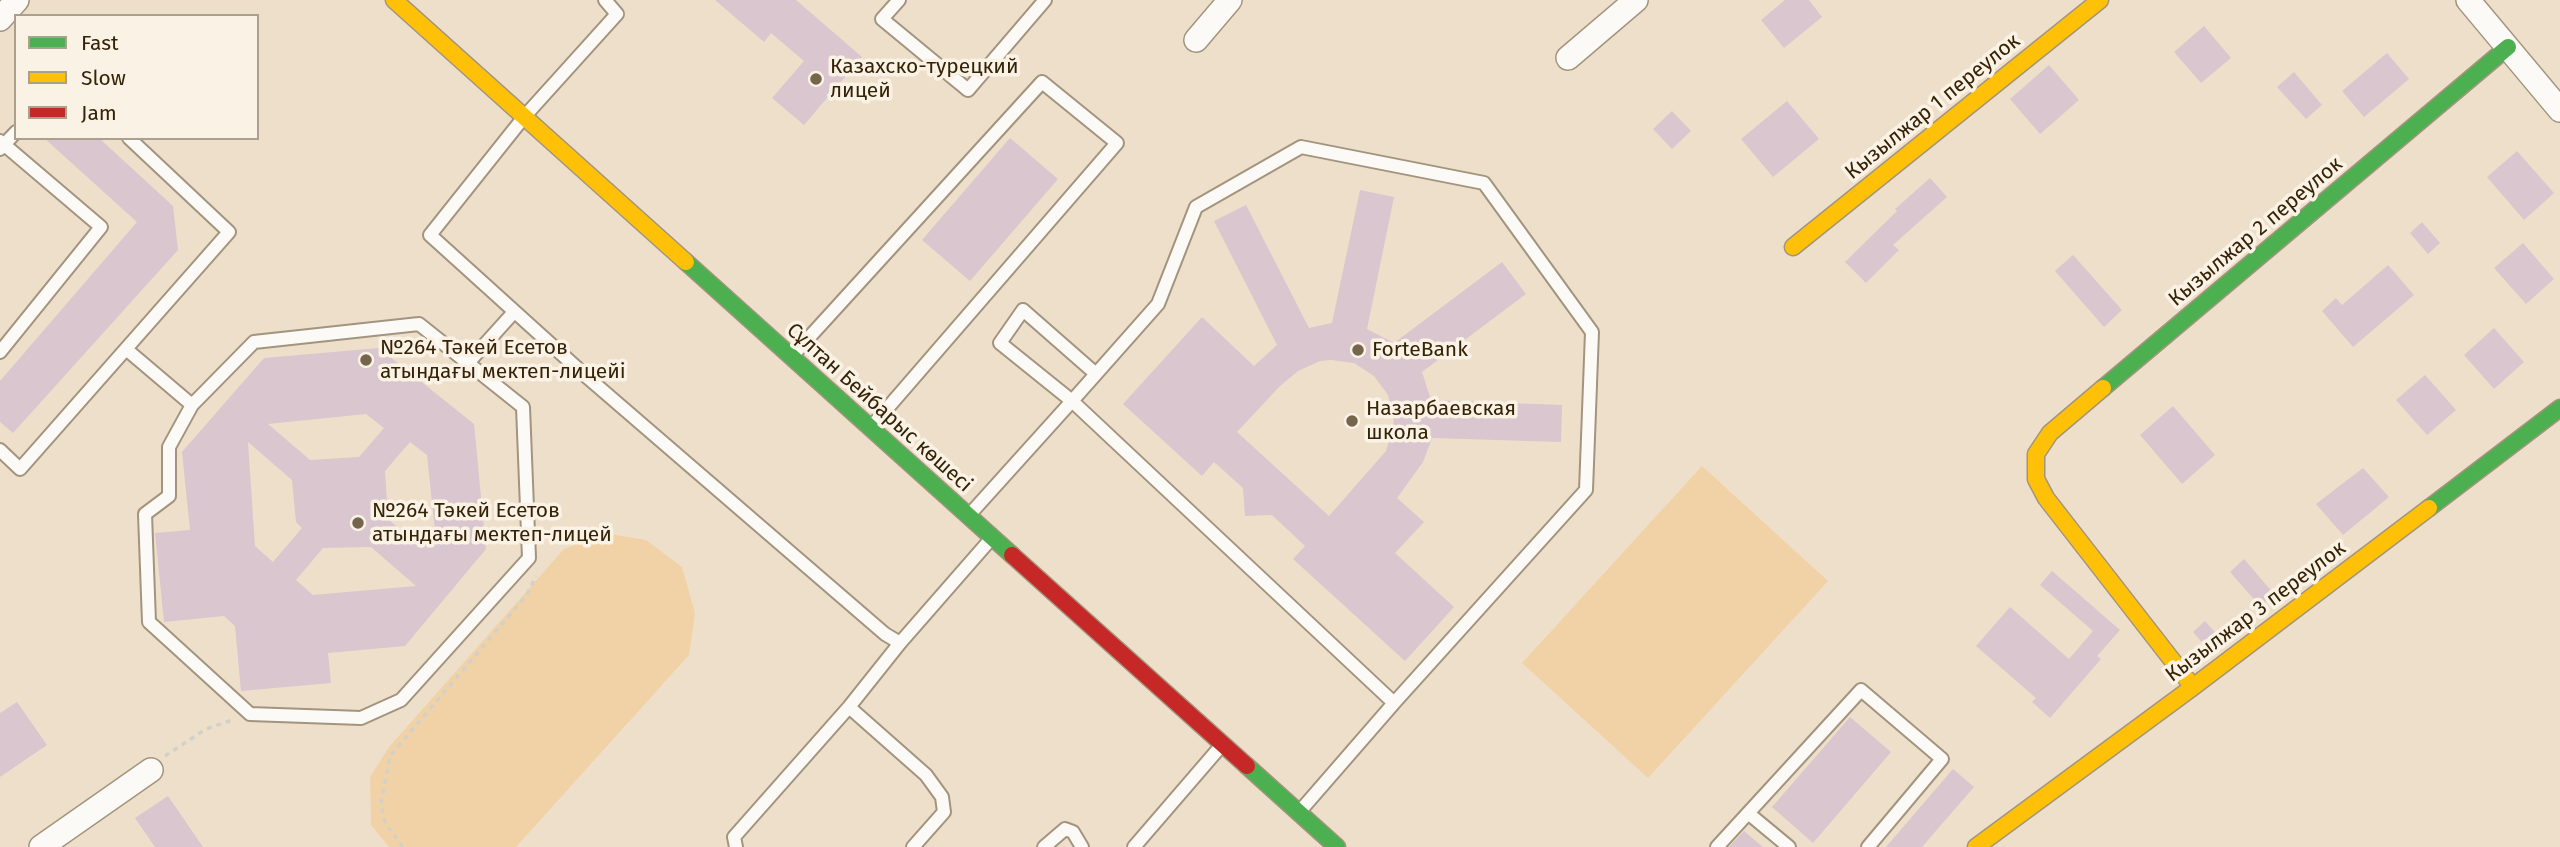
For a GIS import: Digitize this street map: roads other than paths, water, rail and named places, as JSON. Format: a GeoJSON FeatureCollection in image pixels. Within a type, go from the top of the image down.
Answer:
{"type":"FeatureCollection","features":[{"type":"Feature","properties":{"kind":"street"},"geometry":{"type":"LineString","coordinates":[[0,19],[17,0]]}},
{"type":"Feature","properties":{"kind":"street","name":"Сұлтан Бейбарыс көшесі"},"geometry":{"type":"LineString","coordinates":[[394,0],[1337,847]]}},
{"type":"Feature","properties":{"kind":"street"},"geometry":{"type":"LineString","coordinates":[[1196,40],[1230,0]]}},
{"type":"Feature","properties":{"kind":"street"},"geometry":{"type":"LineString","coordinates":[[1568,58],[1636,0]]}},
{"type":"Feature","properties":{"kind":"street","name":"Кызылжар 1 переулок"},"geometry":{"type":"LineString","coordinates":[[1793,247],[2100,0]]}},
{"type":"Feature","properties":{"kind":"street"},"geometry":{"type":"LineString","coordinates":[[2468,0],[2560,110]]}},
{"type":"Feature","properties":{"kind":"street","name":"Кызылжар 2 переулок"},"geometry":{"type":"LineString","coordinates":[[2193,687],[2046,498],[2036,479],[2036,454],[2050,433],[2508,47]]}},
{"type":"Feature","properties":{"kind":"street","name":"Кызылжар 3 переулок"},"geometry":{"type":"LineString","coordinates":[[1976,847],[2193,687],[2560,408]]}},
{"type":"Feature","properties":{"kind":"street"},"geometry":{"type":"LineString","coordinates":[[41,847],[151,771]]}},
{"type":"Feature","properties":{"kind":"lane"},"geometry":{"type":"LineString","coordinates":[[605,0],[617,14],[524,117],[430,235],[514,312],[875,625],[900,643]]}},
{"type":"Feature","properties":{"kind":"lane"},"geometry":{"type":"LineString","coordinates":[[899,0],[883,19],[968,90],[1045,0]]}},
{"type":"Feature","properties":{"kind":"lane"},"geometry":{"type":"LineString","coordinates":[[791,357],[1042,82],[1117,144],[870,428]]}},
{"type":"Feature","properties":{"kind":"lane"},"geometry":{"type":"LineString","coordinates":[[0,450],[20,469],[229,232],[131,140]]}},
{"type":"Feature","properties":{"kind":"lane"},"geometry":{"type":"LineString","coordinates":[[0,352],[101,227],[1,145]]}},
{"type":"Feature","properties":{"kind":"lane"},"geometry":{"type":"LineString","coordinates":[[968,516],[1158,304],[1196,207],[1301,147],[1484,183],[1592,332],[1586,490],[1298,813]]}},
{"type":"Feature","properties":{"kind":"lane"},"geometry":{"type":"LineString","coordinates":[[1096,374],[1023,310],[1000,343],[1072,401],[1394,703]]}},
{"type":"Feature","properties":{"kind":"lane"},"geometry":{"type":"LineString","coordinates":[[468,363],[514,312]]}},
{"type":"Feature","properties":{"kind":"lane"},"geometry":{"type":"LineString","coordinates":[[419,324],[468,363],[523,407],[529,558],[401,700],[361,718],[250,714],[149,622],[145,514],[169,496],[170,447],[192,405],[254,342],[419,324]]}},
{"type":"Feature","properties":{"kind":"lane"},"geometry":{"type":"LineString","coordinates":[[127,349],[192,405]]}},
{"type":"Feature","properties":{"kind":"lane"},"geometry":{"type":"LineString","coordinates":[[736,847],[734,837],[849,707],[900,643],[992,537]]}},
{"type":"Feature","properties":{"kind":"lane"},"geometry":{"type":"LineString","coordinates":[[1717,847],[1861,690],[1942,759],[1868,847]]}},
{"type":"Feature","properties":{"kind":"lane"},"geometry":{"type":"LineString","coordinates":[[849,707],[926,775],[942,797],[944,812],[913,847]]}},
{"type":"Feature","properties":{"kind":"lane"},"geometry":{"type":"LineString","coordinates":[[1134,847],[1223,743]]}},
{"type":"Feature","properties":{"kind":"lane"},"geometry":{"type":"LineString","coordinates":[[1748,813],[1789,847]]}},
{"type":"Feature","properties":{"kind":"lane"},"geometry":{"type":"LineString","coordinates":[[1044,847],[1065,829],[1073,832],[1082,847]]}},
{"type":"Feature","properties":{"kind":"place","name":"Казахско-турецкий лицей"},"geometry":{"type":"Point","coordinates":[816,79]}},
{"type":"Feature","properties":{"kind":"place","name":"ForteBank"},"geometry":{"type":"Point","coordinates":[1358,350]}},
{"type":"Feature","properties":{"kind":"place","name":"№264 Тәкей Есетов атындағы мектеп-лицейі"},"geometry":{"type":"Point","coordinates":[366,360]}},
{"type":"Feature","properties":{"kind":"place","name":"Назарбаевская школа"},"geometry":{"type":"Point","coordinates":[1352,421]}},
{"type":"Feature","properties":{"kind":"place","name":"№264 Тәкей Есетов атындағы мектеп-лицей"},"geometry":{"type":"Point","coordinates":[358,523]}}]}
